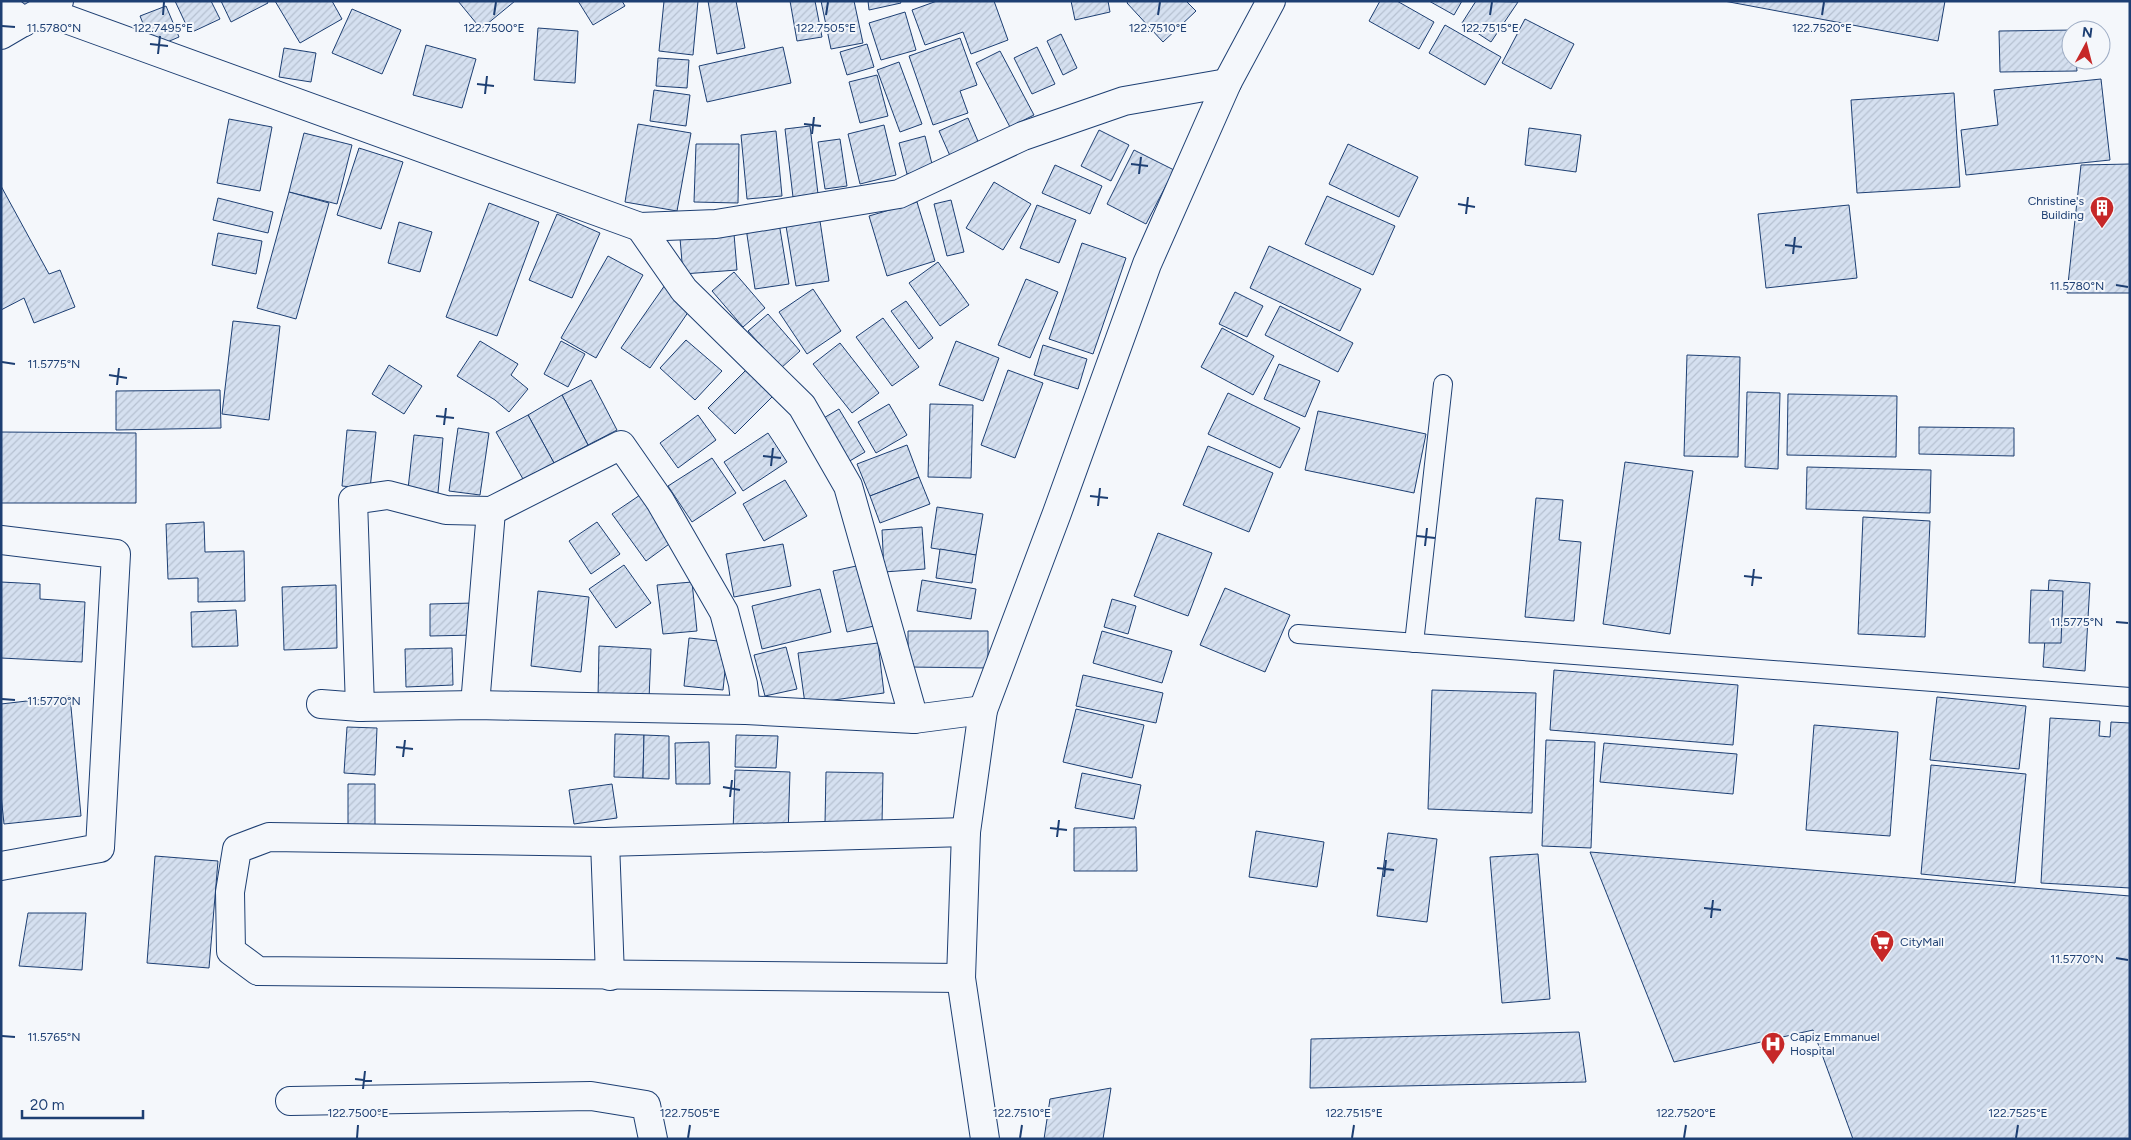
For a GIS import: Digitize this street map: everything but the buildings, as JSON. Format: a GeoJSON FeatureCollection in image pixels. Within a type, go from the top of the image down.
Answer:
{"type":"FeatureCollection","features":[{"type":"Feature","properties":{"kind":"street"},"geometry":{"type":"LineString","coordinates":[[985,1139],[961,978],[966,832],[983,710],[1147,264],[1227,82],[1271,1]]}},
{"type":"Feature","properties":{"kind":"street"},"geometry":{"type":"LineString","coordinates":[[1,4],[32,17],[640,226],[716,224],[899,194],[1022,136],[1124,102],[1227,82]]}},
{"type":"Feature","properties":{"kind":"street"},"geometry":{"type":"LineString","coordinates":[[640,226],[684,290],[802,406],[848,486],[914,719]]}},
{"type":"Feature","properties":{"kind":"street"},"geometry":{"type":"LineString","coordinates":[[360,707],[353,500],[388,495],[446,510],[491,511],[621,445],[660,501],[724,612],[743,684],[746,710]]}},
{"type":"Feature","properties":{"kind":"street"},"geometry":{"type":"LineString","coordinates":[[475,705],[491,511]]}},
{"type":"Feature","properties":{"kind":"street"},"geometry":{"type":"LineString","coordinates":[[1,540],[116,554],[100,848],[1,866]]}},
{"type":"Feature","properties":{"kind":"street"},"geometry":{"type":"LineString","coordinates":[[322,704],[360,707],[475,705],[746,710],[914,719],[983,710]]}},
{"type":"Feature","properties":{"kind":"street"},"geometry":{"type":"LineString","coordinates":[[961,978],[258,971],[231,951],[230,892],[237,849],[269,837],[605,842],[966,832]]}},
{"type":"Feature","properties":{"kind":"street"},"geometry":{"type":"LineString","coordinates":[[605,842],[610,976]]}},
{"type":"Feature","properties":{"kind":"street"},"geometry":{"type":"LineString","coordinates":[[290,1100],[591,1096],[646,1104],[653,1139]]}},
{"type":"Feature","properties":{"kind":"lane"},"geometry":{"type":"LineString","coordinates":[[1414,643],[1443,384]]}},
{"type":"Feature","properties":{"kind":"lane"},"geometry":{"type":"LineString","coordinates":[[1298,634],[2130,698]]}},
{"type":"Feature","properties":{"kind":"place","name":"Christine's Building"},"geometry":{"type":"Point","coordinates":[2102,229]}},
{"type":"Feature","properties":{"kind":"place","name":"CityMall"},"geometry":{"type":"Point","coordinates":[1882,963]}},
{"type":"Feature","properties":{"kind":"place","name":"Capiz Emmanuel Hospital"},"geometry":{"type":"Point","coordinates":[1773,1065]}}]}
